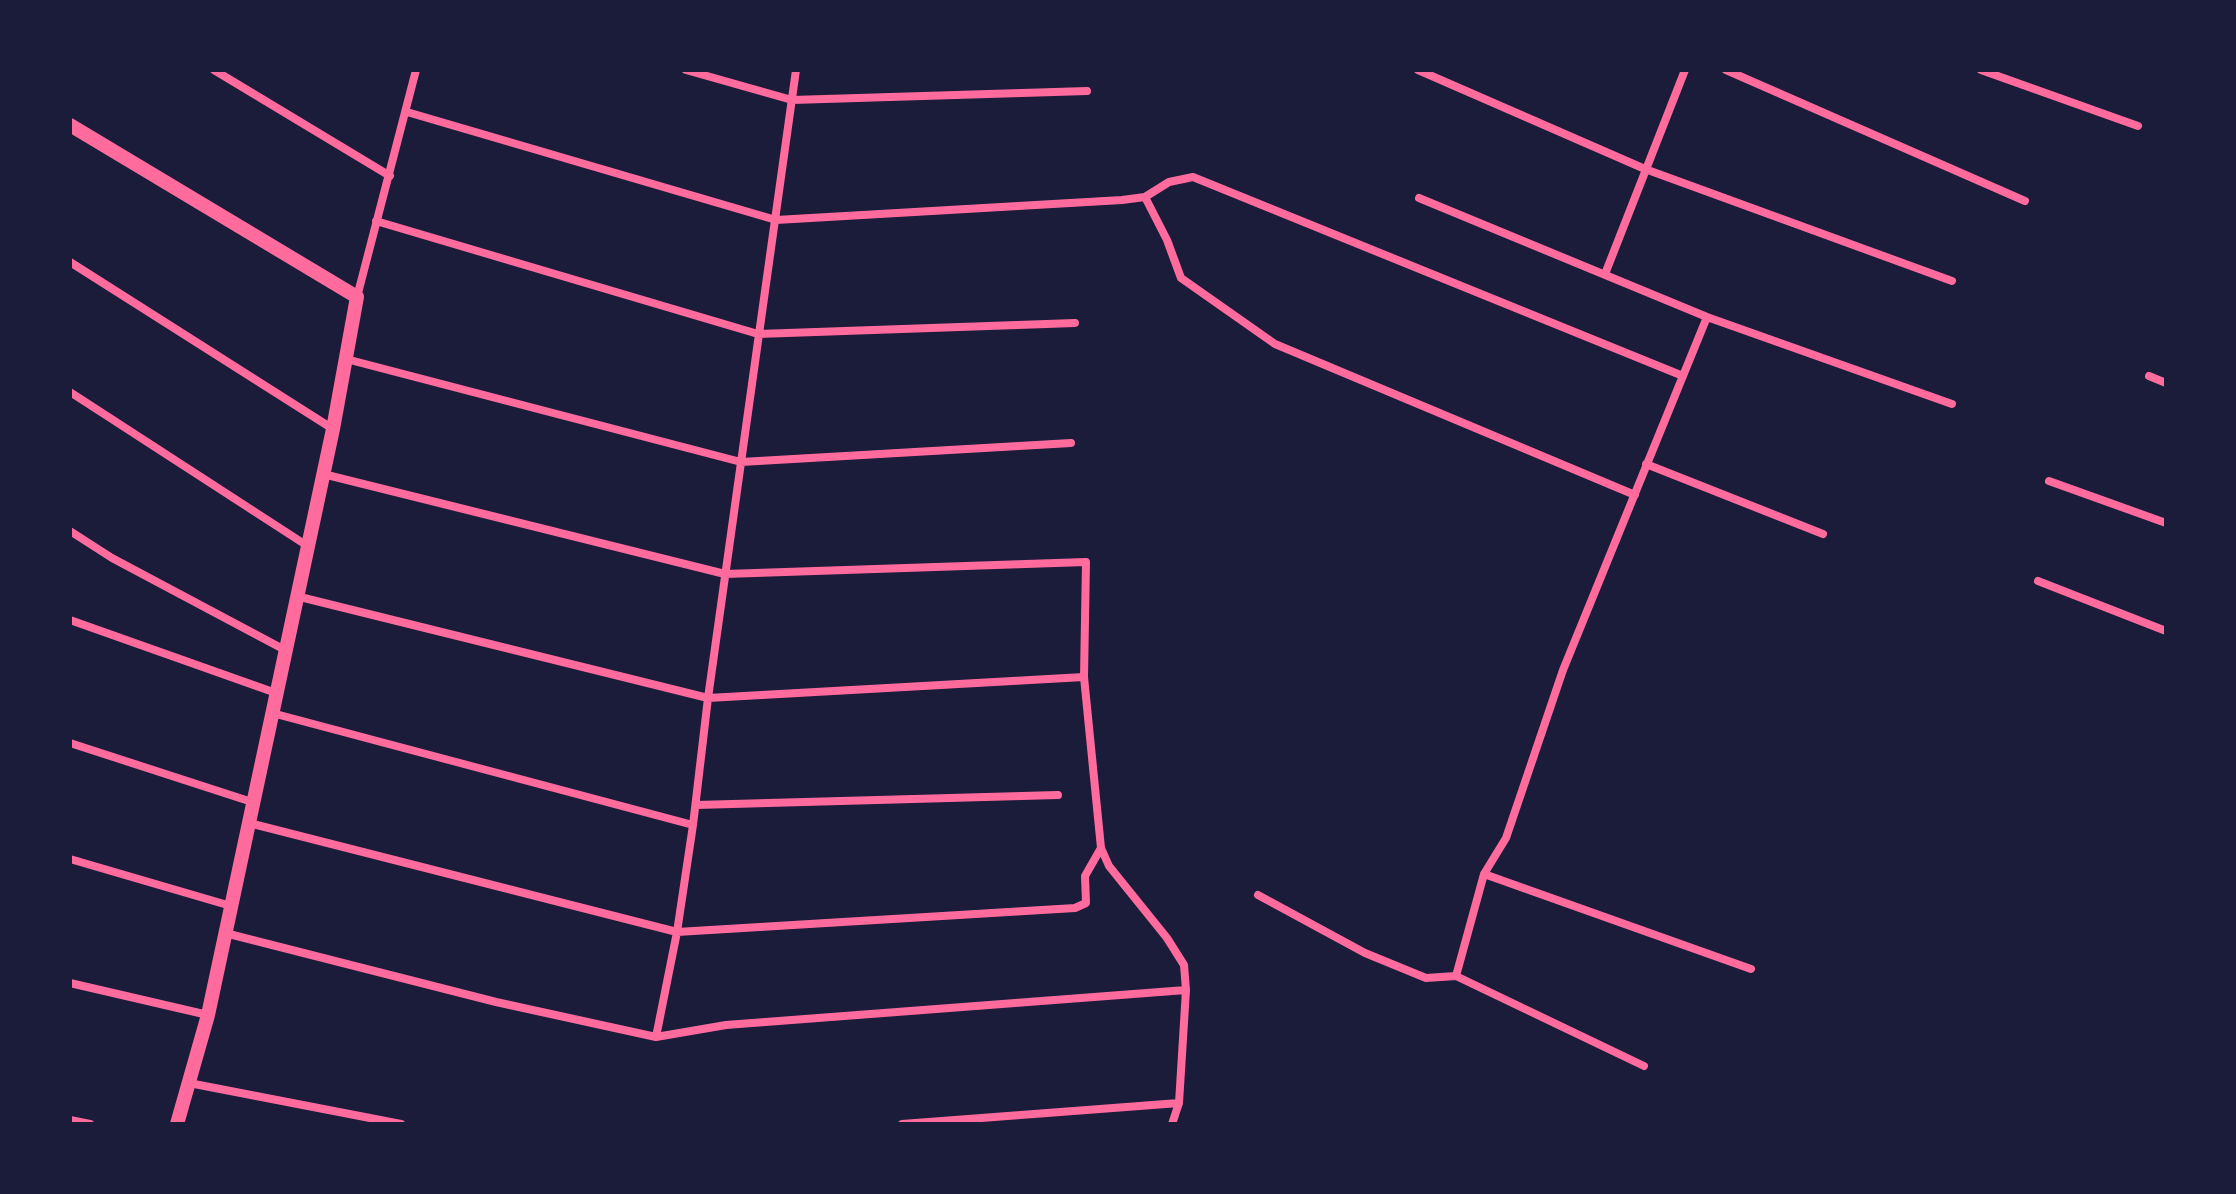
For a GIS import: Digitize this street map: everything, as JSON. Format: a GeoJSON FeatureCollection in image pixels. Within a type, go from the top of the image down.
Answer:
{"type":"FeatureCollection","features":[{"type":"Feature","properties":{"kind":"main road"},"geometry":{"type":"LineString","coordinates":[[70,125],[357,297],[333,429],[208,1015],[177,1124]]}},
{"type":"Feature","properties":{"kind":"street"},"geometry":{"type":"LineString","coordinates":[[214,70],[390,176]]}},
{"type":"Feature","properties":{"kind":"street"},"geometry":{"type":"LineString","coordinates":[[357,297],[416,70]]}},
{"type":"Feature","properties":{"kind":"street"},"geometry":{"type":"LineString","coordinates":[[686,70],[792,100],[1087,91]]}},
{"type":"Feature","properties":{"kind":"street"},"geometry":{"type":"LineString","coordinates":[[656,1037],[677,932],[696,805],[708,698],[796,70]]}},
{"type":"Feature","properties":{"kind":"street"},"geometry":{"type":"LineString","coordinates":[[1418,70],[1645,169],[1952,281]]}},
{"type":"Feature","properties":{"kind":"street"},"geometry":{"type":"LineString","coordinates":[[1605,274],[1685,70]]}},
{"type":"Feature","properties":{"kind":"street"},"geometry":{"type":"LineString","coordinates":[[1726,70],[2025,201]]}},
{"type":"Feature","properties":{"kind":"street"},"geometry":{"type":"LineString","coordinates":[[1981,70],[2138,126]]}},
{"type":"Feature","properties":{"kind":"street"},"geometry":{"type":"LineString","coordinates":[[407,112],[776,220],[1122,200],[1145,197],[1169,182],[1193,177],[1683,376]]}},
{"type":"Feature","properties":{"kind":"street"},"geometry":{"type":"LineString","coordinates":[[1145,197],[1167,240],[1181,278],[1275,344],[1635,495]]}},
{"type":"Feature","properties":{"kind":"street"},"geometry":{"type":"LineString","coordinates":[[1419,198],[1707,317],[1952,404]]}},
{"type":"Feature","properties":{"kind":"street"},"geometry":{"type":"LineString","coordinates":[[376,221],[758,334],[1075,323]]}},
{"type":"Feature","properties":{"kind":"street"},"geometry":{"type":"LineString","coordinates":[[70,262],[333,429]]}},
{"type":"Feature","properties":{"kind":"street"},"geometry":{"type":"LineString","coordinates":[[1456,976],[1484,874],[1506,838],[1563,670],[1707,317]]}},
{"type":"Feature","properties":{"kind":"street"},"geometry":{"type":"LineString","coordinates":[[346,359],[741,462],[1071,443]]}},
{"type":"Feature","properties":{"kind":"street"},"geometry":{"type":"LineString","coordinates":[[2149,376],[2166,383]]}},
{"type":"Feature","properties":{"kind":"street"},"geometry":{"type":"LineString","coordinates":[[70,392],[306,545]]}},
{"type":"Feature","properties":{"kind":"street"},"geometry":{"type":"LineString","coordinates":[[1646,464],[1823,534]]}},
{"type":"Feature","properties":{"kind":"street"},"geometry":{"type":"LineString","coordinates":[[322,474],[725,574],[1086,562],[1084,677],[1101,848],[1109,866],[1167,938],[1184,965],[1186,990],[1179,1103],[1172,1124]]}},
{"type":"Feature","properties":{"kind":"street"},"geometry":{"type":"LineString","coordinates":[[2049,481],[2166,523]]}},
{"type":"Feature","properties":{"kind":"street"},"geometry":{"type":"LineString","coordinates":[[70,531],[112,558],[285,650]]}},
{"type":"Feature","properties":{"kind":"street"},"geometry":{"type":"LineString","coordinates":[[2038,581],[2166,631]]}},
{"type":"Feature","properties":{"kind":"street"},"geometry":{"type":"LineString","coordinates":[[296,596],[708,698],[1084,677]]}},
{"type":"Feature","properties":{"kind":"street"},"geometry":{"type":"LineString","coordinates":[[70,620],[276,693]]}},
{"type":"Feature","properties":{"kind":"street"},"geometry":{"type":"LineString","coordinates":[[272,713],[693,825]]}},
{"type":"Feature","properties":{"kind":"street"},"geometry":{"type":"LineString","coordinates":[[70,743],[252,802]]}},
{"type":"Feature","properties":{"kind":"street"},"geometry":{"type":"LineString","coordinates":[[696,805],[1058,795]]}},
{"type":"Feature","properties":{"kind":"street"},"geometry":{"type":"LineString","coordinates":[[249,823],[677,932],[1075,908],[1086,903],[1085,876],[1101,848]]}},
{"type":"Feature","properties":{"kind":"street"},"geometry":{"type":"LineString","coordinates":[[70,859],[231,906]]}},
{"type":"Feature","properties":{"kind":"street"},"geometry":{"type":"LineString","coordinates":[[1484,874],[1751,969]]}},
{"type":"Feature","properties":{"kind":"street"},"geometry":{"type":"LineString","coordinates":[[1258,895],[1377,958],[1426,978],[1456,976],[1644,1066]]}},
{"type":"Feature","properties":{"kind":"street"},"geometry":{"type":"LineString","coordinates":[[225,933],[496,1002],[656,1037],[726,1025],[1186,990]]}},
{"type":"Feature","properties":{"kind":"street"},"geometry":{"type":"LineString","coordinates":[[70,983],[208,1015]]}},
{"type":"Feature","properties":{"kind":"street"},"geometry":{"type":"LineString","coordinates":[[189,1083],[401,1124]]}},
{"type":"Feature","properties":{"kind":"street"},"geometry":{"type":"LineString","coordinates":[[902,1124],[1179,1103]]}},
{"type":"Feature","properties":{"kind":"street"},"geometry":{"type":"LineString","coordinates":[[70,1120],[90,1124]]}}]}
